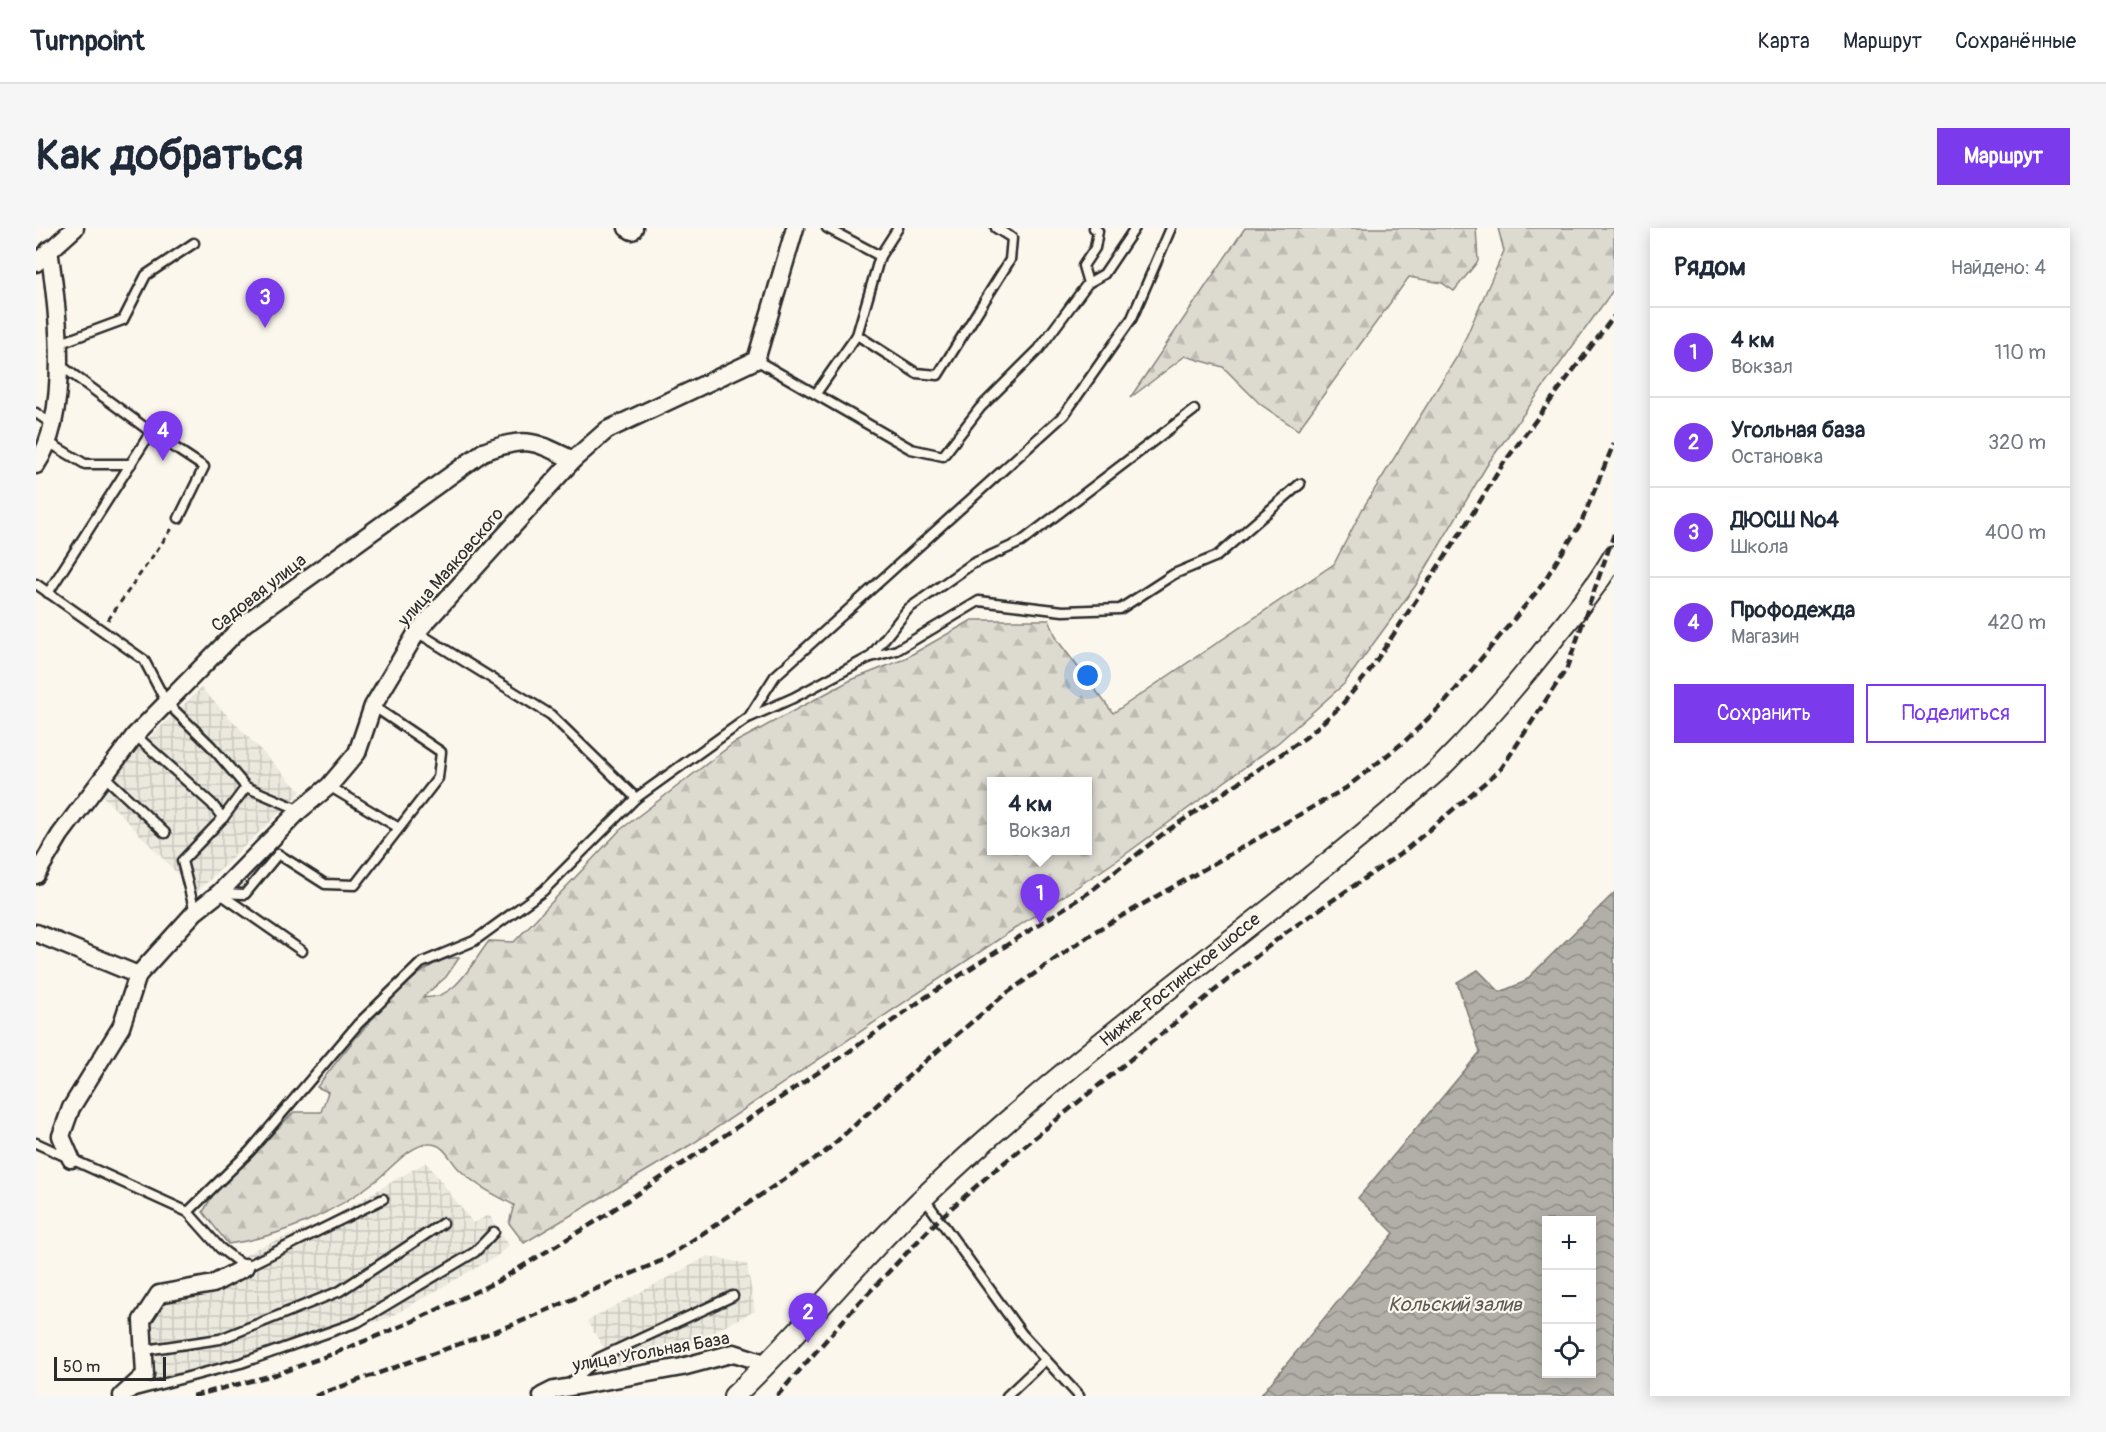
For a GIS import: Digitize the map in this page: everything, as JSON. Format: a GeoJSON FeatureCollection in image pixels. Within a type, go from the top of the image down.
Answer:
{"type":"FeatureCollection","features":[{"type":"Feature","properties":{"kind":"street"},"geometry":{"type":"LineString","coordinates":[[36,263],[75,228]]}},
{"type":"Feature","properties":{"kind":"street"},"geometry":{"type":"LineString","coordinates":[[627,228],[632,231],[634,228]]}},
{"type":"Feature","properties":{"kind":"street"},"geometry":{"type":"LineString","coordinates":[[756,360],[792,229]]}},
{"type":"Feature","properties":{"kind":"street"},"geometry":{"type":"LineString","coordinates":[[36,465],[48,442],[59,365],[49,250]]}},
{"type":"Feature","properties":{"kind":"street","name":"улица Маяковского"},"geometry":{"type":"LineString","coordinates":[[71,1160],[61,1136],[71,1108],[121,1027],[138,975],[195,912],[219,893],[300,810],[329,786],[357,753],[373,706],[417,632],[573,460],[607,430],[756,360]]}},
{"type":"Feature","properties":{"kind":"street","name":"Садовая улица"},"geometry":{"type":"LineString","coordinates":[[36,875],[60,835],[135,735],[244,624],[483,452],[514,441],[541,444],[573,460]]}},
{"type":"Feature","properties":{"kind":"street","name":"Нижне-Ростинское шоссе"},"geometry":{"type":"LineString","coordinates":[[735,1396],[768,1364],[924,1197],[1051,1086],[1437,771],[1484,724],[1522,678],[1598,583],[1614,556]]}},
{"type":"Feature","properties":{"kind":"street"},"geometry":{"type":"LineString","coordinates":[[36,933],[138,975]]}},
{"type":"Feature","properties":{"kind":"street"},"geometry":{"type":"LineString","coordinates":[[124,1395],[145,1375],[142,1320],[159,1294],[213,1284],[245,1267]]}},
{"type":"Feature","properties":{"kind":"street","name":"улица Угольная База"},"geometry":{"type":"LineString","coordinates":[[542,1396],[564,1388],[682,1367],[734,1353],[768,1364]]}},
{"type":"Feature","properties":{"kind":"lane"},"geometry":{"type":"LineString","coordinates":[[827,228],[880,256]]}},
{"type":"Feature","properties":{"kind":"lane"},"geometry":{"type":"LineString","coordinates":[[817,392],[857,335],[880,256],[898,228]]}},
{"type":"Feature","properties":{"kind":"lane"},"geometry":{"type":"LineString","coordinates":[[857,335],[916,373],[938,375],[1010,260],[1012,238],[996,228]]}},
{"type":"Feature","properties":{"kind":"lane"},"geometry":{"type":"LineString","coordinates":[[1088,283],[1083,266],[1095,248],[1098,231],[1094,228]]}},
{"type":"Feature","properties":{"kind":"lane"},"geometry":{"type":"LineString","coordinates":[[756,360],[817,392],[912,449],[943,456],[980,408],[1039,349],[1088,283],[1104,274],[1135,228]]}},
{"type":"Feature","properties":{"kind":"lane"},"geometry":{"type":"LineString","coordinates":[[749,717],[775,676],[1064,415],[1132,318],[1171,228]]}},
{"type":"Feature","properties":{"kind":"lane"},"geometry":{"type":"LineString","coordinates":[[58,344],[123,320],[146,275],[195,243]]}},
{"type":"Feature","properties":{"kind":"lane"},"geometry":{"type":"LineString","coordinates":[[59,365],[151,432],[204,467],[179,518]]}},
{"type":"Feature","properties":{"kind":"lane"},"geometry":{"type":"LineString","coordinates":[[870,657],[908,609],[972,564],[1021,542],[1194,410]]}},
{"type":"Feature","properties":{"kind":"lane"},"geometry":{"type":"LineString","coordinates":[[36,413],[52,424]]}},
{"type":"Feature","properties":{"kind":"lane"},"geometry":{"type":"LineString","coordinates":[[48,593],[151,432]]}},
{"type":"Feature","properties":{"kind":"lane"},"geometry":{"type":"LineString","coordinates":[[48,442],[85,464],[131,464]]}},
{"type":"Feature","properties":{"kind":"lane"},"geometry":{"type":"LineString","coordinates":[[188,1212],[250,1151],[358,1024],[421,963],[474,940],[543,891],[636,798],[749,717],[793,698],[870,657],[897,650],[979,602],[1063,611],[1120,609],[1174,574],[1217,556],[1300,484]]}},
{"type":"Feature","properties":{"kind":"lane"},"geometry":{"type":"LineString","coordinates":[[36,584],[144,660],[166,702],[211,746],[246,787],[300,810]]}},
{"type":"Feature","properties":{"kind":"lane"},"geometry":{"type":"LineString","coordinates":[[417,632],[551,714],[636,798]]}},
{"type":"Feature","properties":{"kind":"lane"},"geometry":{"type":"LineString","coordinates":[[219,893],[245,894],[278,854],[325,884],[355,885],[438,778],[441,752],[373,706]]}},
{"type":"Feature","properties":{"kind":"lane"},"geometry":{"type":"LineString","coordinates":[[135,735],[212,804],[223,818]]}},
{"type":"Feature","properties":{"kind":"lane"},"geometry":{"type":"LineString","coordinates":[[103,775],[165,833]]}},
{"type":"Feature","properties":{"kind":"lane"},"geometry":{"type":"LineString","coordinates":[[329,786],[399,828]]}},
{"type":"Feature","properties":{"kind":"lane"},"geometry":{"type":"LineString","coordinates":[[195,912],[182,861],[223,818],[246,787]]}},
{"type":"Feature","properties":{"kind":"lane"},"geometry":{"type":"LineString","coordinates":[[219,893],[302,951]]}},
{"type":"Feature","properties":{"kind":"lane"},"geometry":{"type":"LineString","coordinates":[[36,1143],[188,1212],[220,1248],[245,1267],[383,1199]]}},
{"type":"Feature","properties":{"kind":"lane"},"geometry":{"type":"LineString","coordinates":[[924,1197],[1022,1334],[1044,1361],[1079,1396]]}},
{"type":"Feature","properties":{"kind":"lane"},"geometry":{"type":"LineString","coordinates":[[145,1350],[220,1339],[340,1292],[443,1223]]}},
{"type":"Feature","properties":{"kind":"lane"},"geometry":{"type":"LineString","coordinates":[[124,1395],[241,1363],[358,1322],[475,1252],[494,1232]]}},
{"type":"Feature","properties":{"kind":"lane"},"geometry":{"type":"LineString","coordinates":[[564,1388],[599,1358],[733,1296]]}},
{"type":"Feature","properties":{"kind":"lane"},"geometry":{"type":"LineString","coordinates":[[1008,1396],[1044,1361]]}},
{"type":"Feature","properties":{"kind":"path"},"geometry":{"type":"LineString","coordinates":[[100,630],[179,518]]}},
{"type":"Feature","properties":{"kind":"shaded area"},"geometry":{"type":"Polygon","coordinates":[[[201,688],[301,792],[196,893],[96,789],[201,688]]]}},
{"type":"Feature","properties":{"kind":"shaded area"},"geometry":{"type":"Polygon","coordinates":[[[426,1162],[473,1223],[489,1215],[509,1245],[497,1256],[388,1318],[153,1391],[134,1316],[144,1297],[157,1283],[211,1278],[255,1249],[325,1221],[426,1162]]]}},
{"type":"Feature","properties":{"kind":"shaded area"},"geometry":{"type":"Polygon","coordinates":[[[708,1256],[747,1264],[755,1311],[677,1350],[615,1366],[587,1321],[708,1256]]]}},
{"type":"Feature","properties":{"kind":"green space"},"geometry":{"type":"Polygon","coordinates":[[[1245,228],[1476,228],[1478,261],[1454,291],[1442,283],[1409,277],[1298,430],[1260,404],[1223,367],[1185,356],[1130,398],[1245,228]]]}},
{"type":"Feature","properties":{"kind":"green space"},"geometry":{"type":"Polygon","coordinates":[[[1498,228],[1614,228],[1614,289],[1489,462],[1416,585],[1344,684],[1279,742],[1119,859],[692,1144],[524,1243],[509,1223],[514,1205],[477,1184],[457,1167],[443,1149],[430,1144],[409,1152],[378,1179],[344,1202],[307,1221],[268,1236],[228,1244],[203,1212],[214,1193],[294,1112],[321,1112],[328,1092],[317,1087],[361,1031],[403,988],[423,971],[442,960],[459,958],[446,977],[423,997],[434,997],[444,993],[469,970],[489,941],[514,942],[620,830],[734,743],[851,680],[902,660],[972,620],[1049,620],[1058,641],[1113,713],[1334,564],[1363,508],[1458,355],[1504,251],[1498,228]]]}},
{"type":"Feature","properties":{"kind":"water","name":"Кольский залив"},"geometry":{"type":"Polygon","coordinates":[[[1614,893],[1614,1396],[1260,1396],[1394,1233],[1358,1198],[1480,1052],[1457,982],[1478,970],[1500,992],[1524,982],[1614,893]]]}},
{"type":"Feature","properties":{"kind":"railway"},"geometry":{"type":"LineString","coordinates":[[193,1396],[277,1374],[335,1353],[409,1323],[498,1281],[595,1222],[843,1056],[926,997],[1091,891],[1164,833],[1305,738],[1340,707],[1368,673],[1503,464],[1614,316]]}},
{"type":"Feature","properties":{"kind":"railway"},"geometry":{"type":"LineString","coordinates":[[315,1396],[515,1324],[663,1260],[825,1152],[922,1064],[1004,995],[1094,932],[1346,788],[1405,741],[1446,701],[1539,589],[1581,523],[1614,443]]}},
{"type":"Feature","properties":{"kind":"railway"},"geometry":{"type":"LineString","coordinates":[[777,1396],[856,1306],[939,1219],[989,1175],[1285,933],[1403,852],[1501,769],[1567,668],[1614,534]]}},
{"type":"Feature","properties":{"kind":"place","name":"ДЮСШ №4"},"geometry":{"type":"Point","coordinates":[265,328]}},
{"type":"Feature","properties":{"kind":"place","name":"Профодежда"},"geometry":{"type":"Point","coordinates":[163,461]}},
{"type":"Feature","properties":{"kind":"place","name":"4 км"},"geometry":{"type":"Point","coordinates":[1040,924]}},
{"type":"Feature","properties":{"kind":"place","name":"Угольная база"},"geometry":{"type":"Point","coordinates":[808,1343]}}]}
